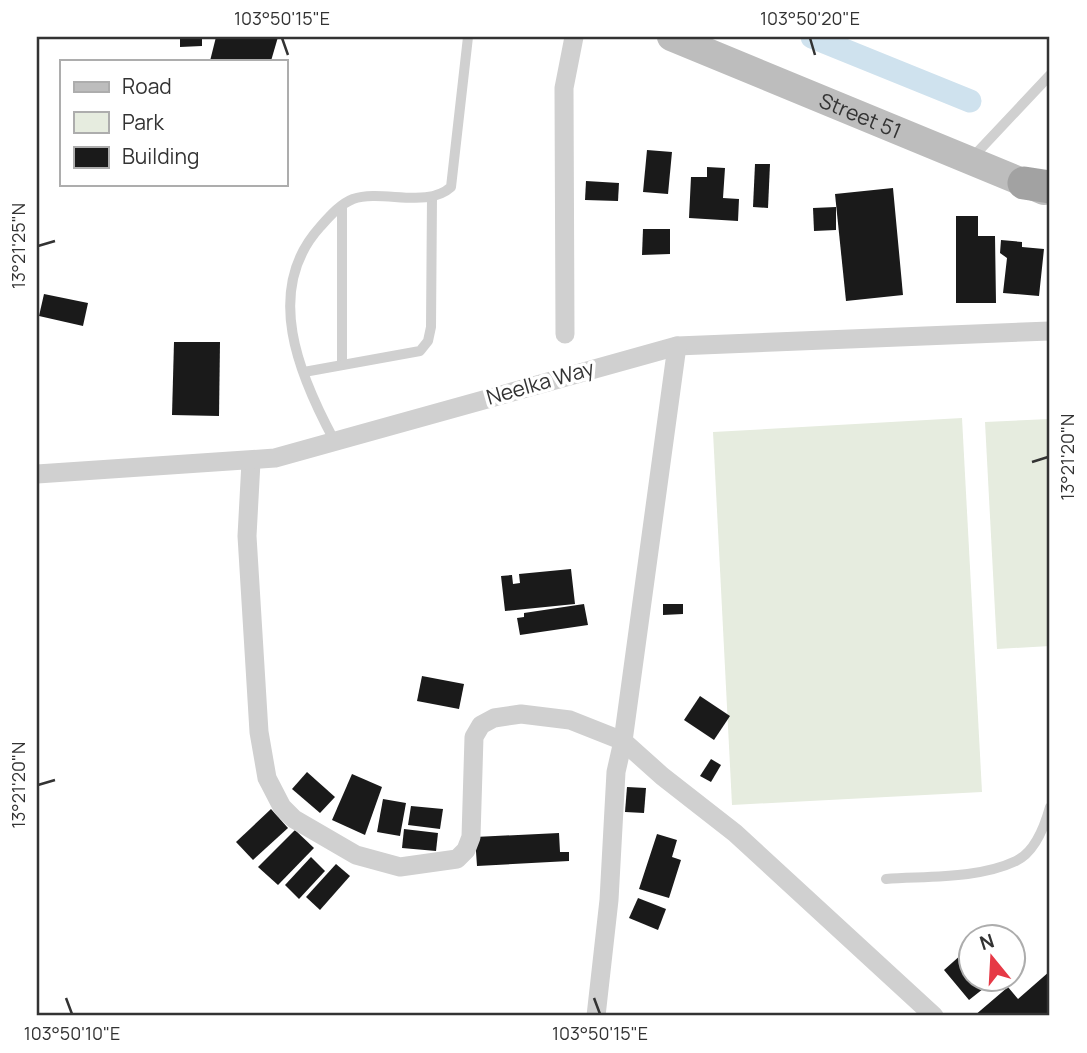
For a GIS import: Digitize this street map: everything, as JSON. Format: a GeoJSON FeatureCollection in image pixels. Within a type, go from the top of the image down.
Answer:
{"type":"FeatureCollection","features":[{"type":"Feature","properties":{"kind":"main road","name":"Street 51"},"geometry":{"type":"LineString","coordinates":[[671,37],[969,162],[1042,188]]}},
{"type":"Feature","properties":{"kind":"street"},"geometry":{"type":"LineString","coordinates":[[565,334],[564,88],[574,37]]}},
{"type":"Feature","properties":{"kind":"street","name":"Neelka Way"},"geometry":{"type":"LineString","coordinates":[[37,474],[251,462],[275,458],[677,345],[1050,331]]}},
{"type":"Feature","properties":{"kind":"street"},"geometry":{"type":"LineString","coordinates":[[596,1016],[617,772],[677,345]]}},
{"type":"Feature","properties":{"kind":"street"},"geometry":{"type":"LineString","coordinates":[[251,462],[247,536],[259,732],[267,778],[282,807],[295,819],[356,855],[400,867],[457,859],[466,850],[471,837],[474,737],[481,725],[494,718],[521,713],[570,720],[623,741],[734,833],[934,1016]]}},
{"type":"Feature","properties":{"kind":"lane"},"geometry":{"type":"LineString","coordinates":[[334,440],[308,391],[290,327],[292,278],[308,240],[342,205],[353,199],[390,195],[432,197],[448,191],[453,185],[468,37]]}},
{"type":"Feature","properties":{"kind":"lane"},"geometry":{"type":"LineString","coordinates":[[969,162],[1050,75]]}},
{"type":"Feature","properties":{"kind":"lane"},"geometry":{"type":"LineString","coordinates":[[304,372],[419,351],[428,341],[431,327],[432,197]]}},
{"type":"Feature","properties":{"kind":"lane"},"geometry":{"type":"LineString","coordinates":[[342,205],[342,363]]}},
{"type":"Feature","properties":{"kind":"lane"},"geometry":{"type":"LineString","coordinates":[[886,879],[976,872],[1018,861],[1043,831],[1050,807]]}},
{"type":"Feature","properties":{"kind":"green space"},"geometry":{"type":"Polygon","coordinates":[[[962,418],[982,792],[732,805],[713,432],[962,418]]]}},
{"type":"Feature","properties":{"kind":"green space"},"geometry":{"type":"Polygon","coordinates":[[[1050,419],[1050,646],[997,649],[985,422],[1050,419]]]}},
{"type":"Feature","properties":{"kind":"building"},"geometry":{"type":"Polygon","coordinates":[[[180,37],[202,37],[202,46],[180,47],[180,37]]]}},
{"type":"Feature","properties":{"kind":"building"},"geometry":{"type":"Polygon","coordinates":[[[216,37],[278,37],[271,60],[210,60],[216,37]]]}},
{"type":"Feature","properties":{"kind":"building"},"geometry":{"type":"Polygon","coordinates":[[[647,150],[672,152],[668,194],[643,192],[647,150]]]}},
{"type":"Feature","properties":{"kind":"building"},"geometry":{"type":"Polygon","coordinates":[[[755,164],[770,164],[768,208],[753,207],[755,164]]]}},
{"type":"Feature","properties":{"kind":"building"},"geometry":{"type":"Polygon","coordinates":[[[707,167],[725,168],[723,198],[739,199],[738,221],[689,218],[691,177],[707,177],[707,167]]]}},
{"type":"Feature","properties":{"kind":"building"},"geometry":{"type":"Polygon","coordinates":[[[586,181],[619,183],[618,201],[585,200],[586,181]]]}},
{"type":"Feature","properties":{"kind":"building"},"geometry":{"type":"Polygon","coordinates":[[[893,188],[903,295],[846,301],[835,194],[893,188]]]}},
{"type":"Feature","properties":{"kind":"building"},"geometry":{"type":"Polygon","coordinates":[[[836,207],[836,230],[814,231],[813,208],[836,207]]]}},
{"type":"Feature","properties":{"kind":"building"},"geometry":{"type":"Polygon","coordinates":[[[956,216],[978,216],[978,236],[995,236],[996,303],[956,303],[956,216]]]}},
{"type":"Feature","properties":{"kind":"building"},"geometry":{"type":"Polygon","coordinates":[[[643,229],[670,229],[670,254],[642,255],[643,229]]]}},
{"type":"Feature","properties":{"kind":"building"},"geometry":{"type":"Polygon","coordinates":[[[1001,240],[1022,242],[1022,247],[1044,249],[1039,296],[1003,293],[1007,258],[1000,253],[1001,240]]]}},
{"type":"Feature","properties":{"kind":"building"},"geometry":{"type":"Polygon","coordinates":[[[44,294],[88,303],[83,326],[39,316],[44,294]]]}},
{"type":"Feature","properties":{"kind":"building"},"geometry":{"type":"Polygon","coordinates":[[[174,342],[220,342],[219,416],[172,415],[174,342]]]}},
{"type":"Feature","properties":{"kind":"building"},"geometry":{"type":"Polygon","coordinates":[[[571,569],[575,604],[505,611],[501,576],[512,575],[513,584],[520,583],[519,574],[571,569]]]}},
{"type":"Feature","properties":{"kind":"building"},"geometry":{"type":"Polygon","coordinates":[[[584,604],[588,625],[520,635],[517,618],[524,617],[524,613],[584,604]]]}},
{"type":"Feature","properties":{"kind":"building"},"geometry":{"type":"Polygon","coordinates":[[[663,604],[683,604],[683,614],[663,615],[663,604]]]}},
{"type":"Feature","properties":{"kind":"building"},"geometry":{"type":"Polygon","coordinates":[[[422,676],[464,684],[459,709],[417,701],[422,676]]]}},
{"type":"Feature","properties":{"kind":"building"},"geometry":{"type":"Polygon","coordinates":[[[700,696],[730,716],[714,740],[684,720],[700,696]]]}},
{"type":"Feature","properties":{"kind":"building"},"geometry":{"type":"Polygon","coordinates":[[[711,759],[721,765],[711,782],[700,776],[711,759]]]}},
{"type":"Feature","properties":{"kind":"building"},"geometry":{"type":"Polygon","coordinates":[[[307,772],[335,797],[320,813],[292,789],[307,772]]]}},
{"type":"Feature","properties":{"kind":"building"},"geometry":{"type":"Polygon","coordinates":[[[352,774],[382,787],[365,835],[332,820],[352,774]]]}},
{"type":"Feature","properties":{"kind":"building"},"geometry":{"type":"Polygon","coordinates":[[[627,787],[646,788],[644,813],[625,812],[627,787]]]}},
{"type":"Feature","properties":{"kind":"building"},"geometry":{"type":"Polygon","coordinates":[[[383,799],[406,803],[400,836],[377,832],[383,799]]]}},
{"type":"Feature","properties":{"kind":"building"},"geometry":{"type":"Polygon","coordinates":[[[411,806],[443,809],[440,829],[408,825],[411,806]]]}},
{"type":"Feature","properties":{"kind":"building"},"geometry":{"type":"Polygon","coordinates":[[[271,809],[288,828],[253,860],[236,842],[271,809]]]}},
{"type":"Feature","properties":{"kind":"building"},"geometry":{"type":"Polygon","coordinates":[[[404,829],[438,833],[436,851],[402,848],[404,829]]]}},
{"type":"Feature","properties":{"kind":"building"},"geometry":{"type":"Polygon","coordinates":[[[295,830],[314,848],[278,885],[258,867],[295,830]]]}},
{"type":"Feature","properties":{"kind":"building"},"geometry":{"type":"Polygon","coordinates":[[[559,833],[560,852],[569,852],[569,861],[477,866],[475,837],[559,833]]]}},
{"type":"Feature","properties":{"kind":"building"},"geometry":{"type":"Polygon","coordinates":[[[657,834],[677,840],[672,857],[681,860],[669,898],[639,889],[657,834]]]}},
{"type":"Feature","properties":{"kind":"building"},"geometry":{"type":"Polygon","coordinates":[[[311,857],[325,871],[299,899],[285,885],[311,857]]]}},
{"type":"Feature","properties":{"kind":"building"},"geometry":{"type":"Polygon","coordinates":[[[336,864],[350,876],[320,910],[306,897],[336,864]]]}},
{"type":"Feature","properties":{"kind":"building"},"geometry":{"type":"Polygon","coordinates":[[[638,898],[666,909],[658,930],[629,918],[638,898]]]}},
{"type":"Feature","properties":{"kind":"building"},"geometry":{"type":"Polygon","coordinates":[[[958,958],[958,987],[944,970],[958,958]]]}},
{"type":"Feature","properties":{"kind":"building"},"geometry":{"type":"Polygon","coordinates":[[[1050,971],[1050,1016],[974,1016],[1001,993],[1013,993],[1018,999],[1050,971]]]}},
{"type":"Feature","properties":{"kind":"building"},"geometry":{"type":"Polygon","coordinates":[[[963,993],[978,993],[969,1000],[963,993]]]}},
{"type":"Feature","properties":{"kind":"waterway"},"geometry":{"type":"LineString","coordinates":[[812,37],[970,101]]}}]}
